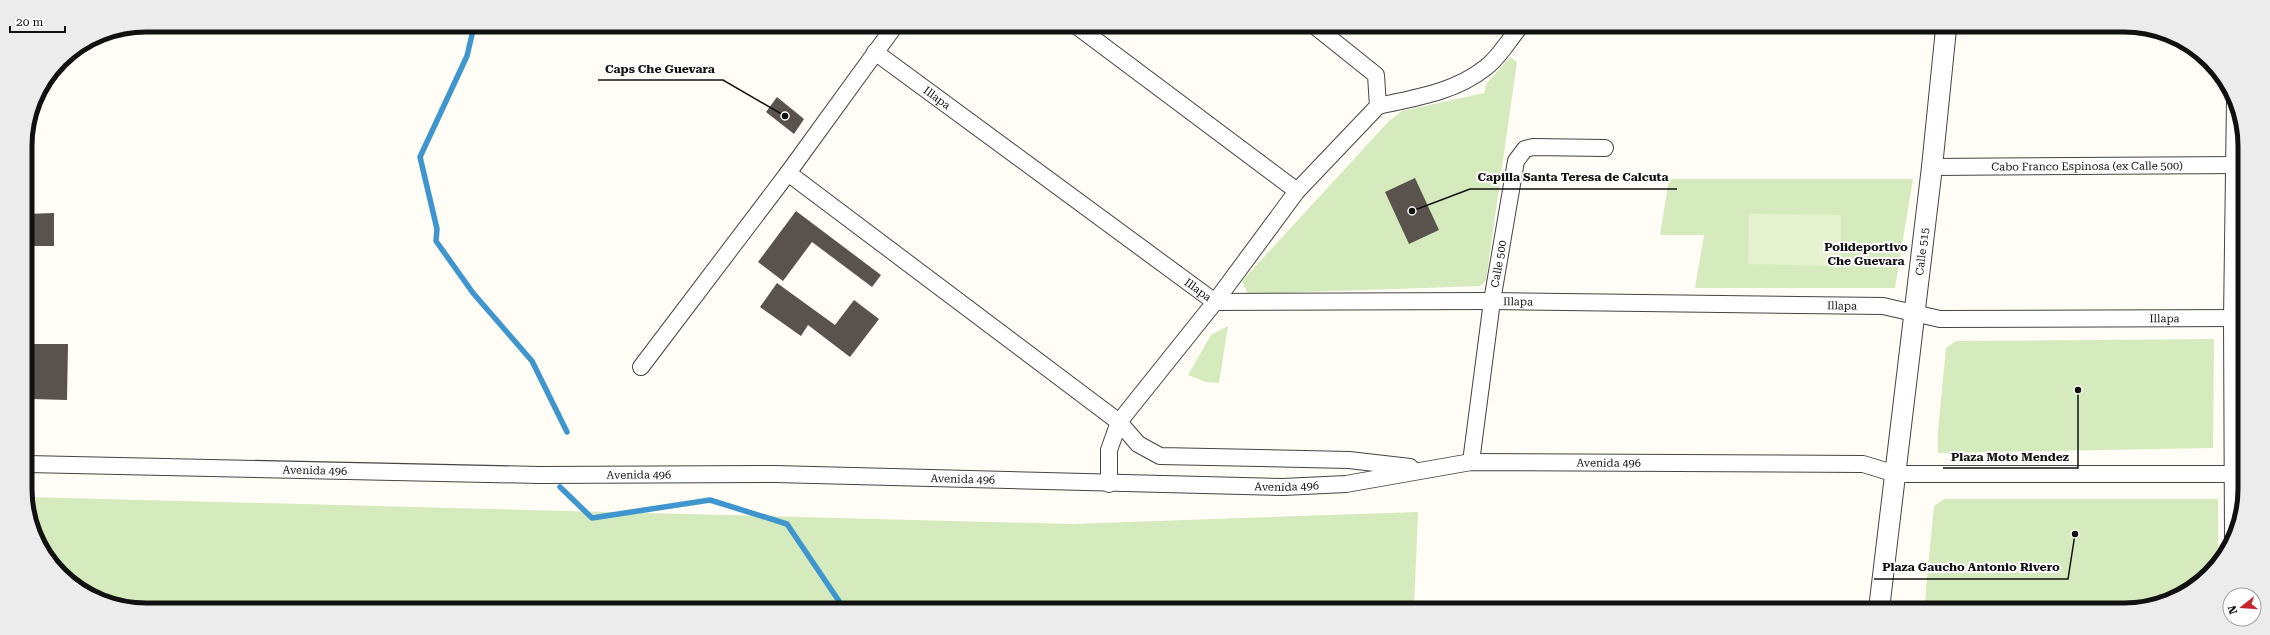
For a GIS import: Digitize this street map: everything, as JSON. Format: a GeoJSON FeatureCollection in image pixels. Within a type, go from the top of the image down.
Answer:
{"type":"FeatureCollection","features":[{"type":"Feature","properties":{"kind":"street"},"geometry":{"type":"LineString","coordinates":[[641,367],[788,173],[890,32]]}},
{"type":"Feature","properties":{"kind":"street"},"geometry":{"type":"LineString","coordinates":[[1085,32],[1297,191]]}},
{"type":"Feature","properties":{"kind":"street"},"geometry":{"type":"LineString","coordinates":[[1322,32],[1376,74],[1378,106]]}},
{"type":"Feature","properties":{"kind":"street"},"geometry":{"type":"LineString","coordinates":[[1110,484],[1109,450],[1119,422],[1215,302],[1297,191],[1378,106],[1438,92],[1461,83],[1486,68],[1516,32]]}},
{"type":"Feature","properties":{"kind":"street","name":"Calle 515"},"geometry":{"type":"LineString","coordinates":[[1880,603],[1896,474],[1913,314],[1932,167],[1946,32]]}},
{"type":"Feature","properties":{"kind":"street","name":"Illapa"},"geometry":{"type":"LineString","coordinates":[[875,52],[1215,302],[1492,301],[1883,306],[1940,319],[2237,318]]}},
{"type":"Feature","properties":{"kind":"street"},"geometry":{"type":"LineString","coordinates":[[2237,131],[2238,148]]}},
{"type":"Feature","properties":{"kind":"street","name":"Calle 500"},"geometry":{"type":"LineString","coordinates":[[1470,462],[1492,301],[1516,161],[1525,149],[1533,147],[1605,148]]}},
{"type":"Feature","properties":{"kind":"street","name":"Cabo Franco Espinosa (ex Calle 500)"},"geometry":{"type":"LineString","coordinates":[[1932,167],[2238,165]]}},
{"type":"Feature","properties":{"kind":"street"},"geometry":{"type":"LineString","coordinates":[[788,173],[1119,422],[1138,444],[1160,456],[1349,460],[1429,469]]}},
{"type":"Feature","properties":{"kind":"street"},"geometry":{"type":"LineString","coordinates":[[2234,517],[2237,474],[2238,242]]}},
{"type":"Feature","properties":{"kind":"street","name":"Avenida 496"},"geometry":{"type":"LineString","coordinates":[[32,464],[539,475],[775,474],[1110,484],[1291,486],[1346,484],[1470,462],[1863,464],[1896,474],[2237,474]]}},
{"type":"Feature","properties":{"kind":"green space"},"geometry":{"type":"Polygon","coordinates":[[[1510,57],[1517,62],[1486,280],[1481,286],[1248,294],[1242,281],[1388,122],[1402,111],[1484,93],[1487,83],[1510,57]]]}},
{"type":"Feature","properties":{"kind":"green space"},"geometry":{"type":"Polygon","coordinates":[[[1669,179],[1913,179],[1895,288],[1695,288],[1704,235],[1660,235],[1669,179]]]}},
{"type":"Feature","properties":{"kind":"green space"},"geometry":{"type":"Polygon","coordinates":[[[1749,214],[1841,215],[1841,266],[1748,264],[1749,214]]]}},
{"type":"Feature","properties":{"kind":"green space"},"geometry":{"type":"Polygon","coordinates":[[[1228,326],[1219,383],[1206,382],[1188,375],[1211,335],[1228,326]]]}},
{"type":"Feature","properties":{"kind":"green space"},"geometry":{"type":"Polygon","coordinates":[[[2214,339],[2213,448],[1938,453],[1938,431],[1946,348],[1956,341],[2214,339]]]}},
{"type":"Feature","properties":{"kind":"green space"},"geometry":{"type":"Polygon","coordinates":[[[32,497],[1071,524],[1418,512],[1414,603],[146,603],[124,601],[109,597],[83,584],[65,570],[47,546],[41,533],[34,511],[32,497]]]}},
{"type":"Feature","properties":{"kind":"green space"},"geometry":{"type":"Polygon","coordinates":[[[1944,499],[2218,499],[2218,553],[2205,570],[2187,584],[2168,594],[2146,601],[2131,603],[1925,603],[1934,506],[1944,499]]]}},
{"type":"Feature","properties":{"kind":"building"},"geometry":{"type":"Polygon","coordinates":[[[777,97],[804,119],[794,134],[766,112],[777,97]]]}},
{"type":"Feature","properties":{"kind":"building"},"geometry":{"type":"Polygon","coordinates":[[[1415,178],[1439,230],[1409,244],[1385,192],[1415,178]]]}},
{"type":"Feature","properties":{"kind":"building"},"geometry":{"type":"Polygon","coordinates":[[[796,211],[881,275],[872,287],[812,242],[783,281],[758,262],[796,211]]]}},
{"type":"Feature","properties":{"kind":"building"},"geometry":{"type":"Polygon","coordinates":[[[54,213],[54,246],[32,246],[32,214],[54,213]]]}},
{"type":"Feature","properties":{"kind":"building"},"geometry":{"type":"Polygon","coordinates":[[[777,283],[835,325],[854,300],[879,319],[850,357],[808,325],[801,336],[760,307],[777,283]]]}},
{"type":"Feature","properties":{"kind":"building"},"geometry":{"type":"Polygon","coordinates":[[[32,344],[68,344],[67,400],[32,399],[32,344]]]}},
{"type":"Feature","properties":{"kind":"waterway"},"geometry":{"type":"LineString","coordinates":[[473,32],[467,56],[420,157],[437,229],[436,241],[473,293],[532,361],[567,432]]}},
{"type":"Feature","properties":{"kind":"waterway"},"geometry":{"type":"LineString","coordinates":[[560,487],[592,518],[710,500],[787,524],[840,603]]}},
{"type":"Feature","properties":{"kind":"place","name":"Caps Che Guevara"},"geometry":{"type":"Point","coordinates":[785,116]}},
{"type":"Feature","properties":{"kind":"place","name":"Capilla Santa Teresa de Calcuta"},"geometry":{"type":"Point","coordinates":[1412,211]}},
{"type":"Feature","properties":{"kind":"place","name":"Plaza Moto Mendez"},"geometry":{"type":"Point","coordinates":[2078,390]}},
{"type":"Feature","properties":{"kind":"place","name":"Plaza Gaucho Antonio Rivero"},"geometry":{"type":"Point","coordinates":[2075,534]}},
{"type":"Feature","properties":{"kind":"district","name":"Polideportivo Che Guevara"},"geometry":{"type":"Point","coordinates":[1866,254]}}]}
